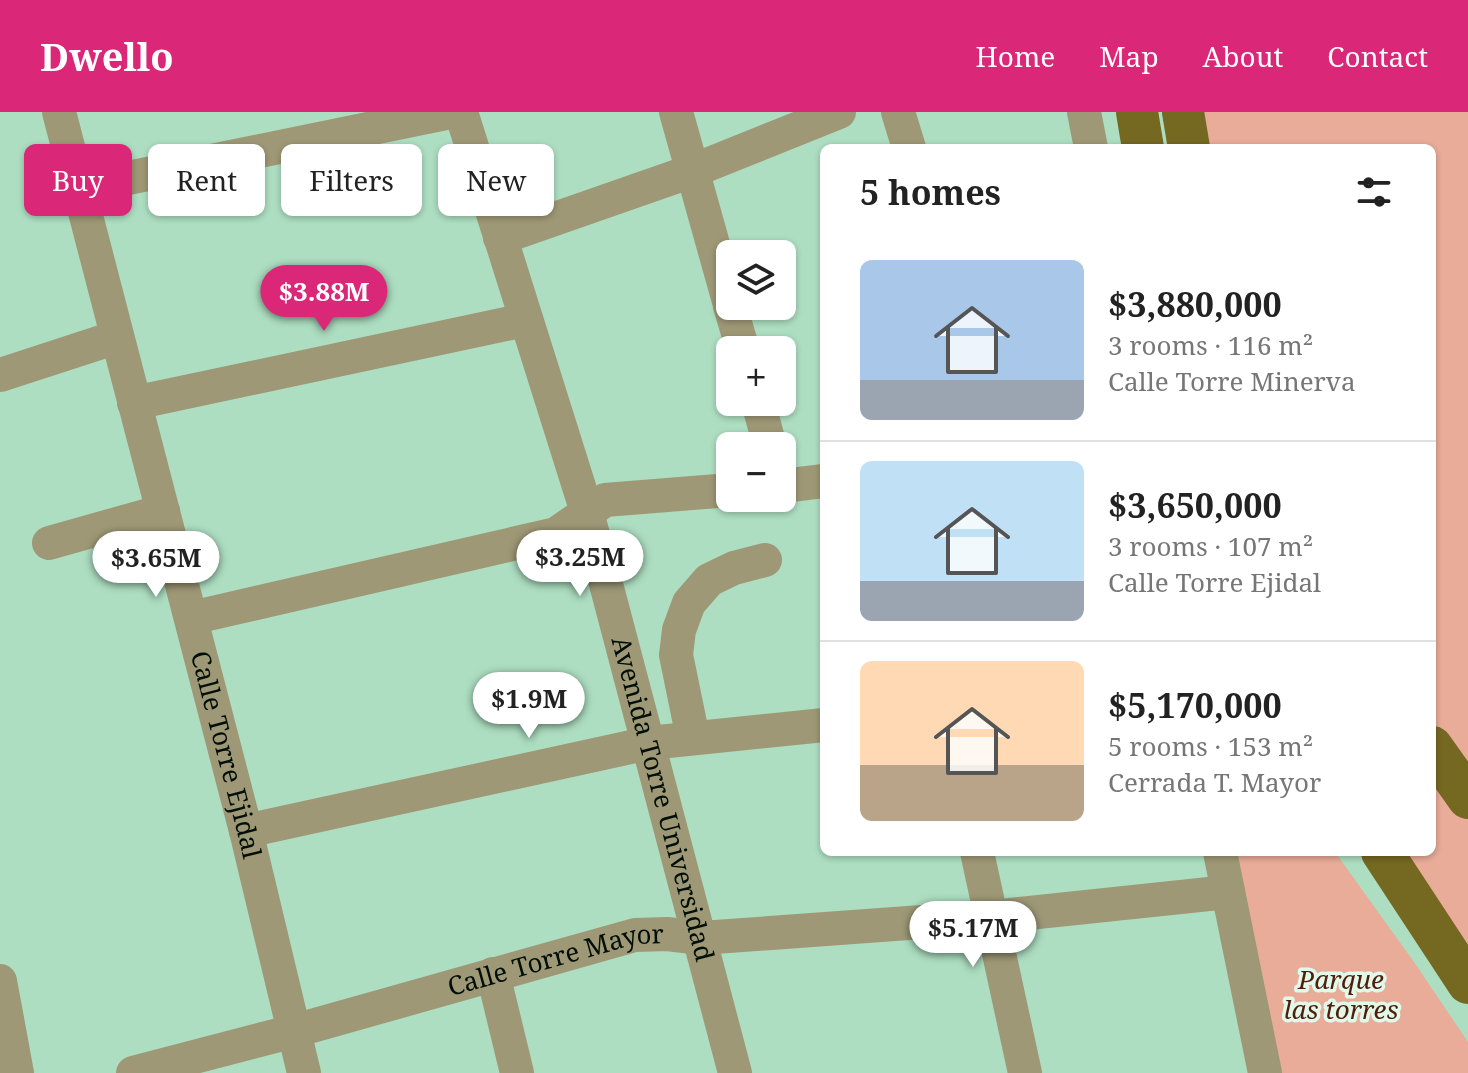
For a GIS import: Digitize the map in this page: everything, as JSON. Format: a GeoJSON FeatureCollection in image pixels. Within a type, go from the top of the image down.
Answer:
{"type":"FeatureCollection","features":[{"type":"Feature","properties":{"kind":"main road"},"geometry":{"type":"LineString","coordinates":[[1137,112],[1142,144]]}},
{"type":"Feature","properties":{"kind":"main road"},"geometry":{"type":"LineString","coordinates":[[1183,112],[1188,144]]}},
{"type":"Feature","properties":{"kind":"main road"},"geometry":{"type":"LineString","coordinates":[[1436,753],[1468,798]]}},
{"type":"Feature","properties":{"kind":"main road"},"geometry":{"type":"LineString","coordinates":[[1385,856],[1468,983]]}},
{"type":"Feature","properties":{"kind":"street","name":"Calle Torre Ejidal"},"geometry":{"type":"LineString","coordinates":[[59,112],[67,144]]}},
{"type":"Feature","properties":{"kind":"street"},"geometry":{"type":"LineString","coordinates":[[132,177],[451,112]]}},
{"type":"Feature","properties":{"kind":"street","name":"Avenida Torre Universidad"},"geometry":{"type":"LineString","coordinates":[[461,112],[587,512],[735,1073]]}},
{"type":"Feature","properties":{"kind":"street"},"geometry":{"type":"LineString","coordinates":[[676,112],[716,256]]}},
{"type":"Feature","properties":{"kind":"street"},"geometry":{"type":"LineString","coordinates":[[500,238],[692,171],[839,112]]}},
{"type":"Feature","properties":{"kind":"street"},"geometry":{"type":"LineString","coordinates":[[898,112],[908,144]]}},
{"type":"Feature","properties":{"kind":"street"},"geometry":{"type":"LineString","coordinates":[[1084,112],[1090,144]]}},
{"type":"Feature","properties":{"kind":"street","name":"Calle Torre Ejidal"},"geometry":{"type":"LineString","coordinates":[[86,216],[246,831],[304,1073]]}},
{"type":"Feature","properties":{"kind":"street"},"geometry":{"type":"LineString","coordinates":[[134,403],[525,320]]}},
{"type":"Feature","properties":{"kind":"street"},"geometry":{"type":"LineString","coordinates":[[0,375],[117,337]]}},
{"type":"Feature","properties":{"kind":"street"},"geometry":{"type":"LineString","coordinates":[[796,484],[820,481]]}},
{"type":"Feature","properties":{"kind":"street"},"geometry":{"type":"LineString","coordinates":[[191,618],[556,534],[605,500],[716,491]]}},
{"type":"Feature","properties":{"kind":"street"},"geometry":{"type":"LineString","coordinates":[[49,543],[163,511]]}},
{"type":"Feature","properties":{"kind":"street"},"geometry":{"type":"LineString","coordinates":[[693,738],[676,655],[679,630],[689,603],[709,580],[734,568],[765,560]]}},
{"type":"Feature","properties":{"kind":"street"},"geometry":{"type":"LineString","coordinates":[[246,831],[649,743],[820,725]]}},
{"type":"Feature","properties":{"kind":"street"},"geometry":{"type":"LineString","coordinates":[[978,856],[1025,1073]]}},
{"type":"Feature","properties":{"kind":"street"},"geometry":{"type":"LineString","coordinates":[[1221,856],[1265,1073]]}},
{"type":"Feature","properties":{"kind":"street","name":"Calle Torre Mayor"},"geometry":{"type":"LineString","coordinates":[[133,1073],[635,935],[667,934],[701,938],[991,917],[1228,892]]}},
{"type":"Feature","properties":{"kind":"street"},"geometry":{"type":"LineString","coordinates":[[493,974],[517,1073]]}},
{"type":"Feature","properties":{"kind":"street"},"geometry":{"type":"LineString","coordinates":[[0,981],[17,1073]]}},
{"type":"Feature","properties":{"kind":"green space"},"geometry":{"type":"Polygon","coordinates":[[[1197,112],[1468,112],[1468,776],[1436,730],[1436,144],[1202,144],[1197,112]]]}},
{"type":"Feature","properties":{"kind":"green space"},"geometry":{"type":"Polygon","coordinates":[[[1436,758],[1468,804],[1468,959],[1394,856],[1436,856],[1436,758]]]}},
{"type":"Feature","properties":{"kind":"green space","name":"Parque las torres"},"geometry":{"type":"Polygon","coordinates":[[[1235,856],[1338,856],[1468,1042],[1468,1073],[1275,1073],[1235,856]]]}}]}
